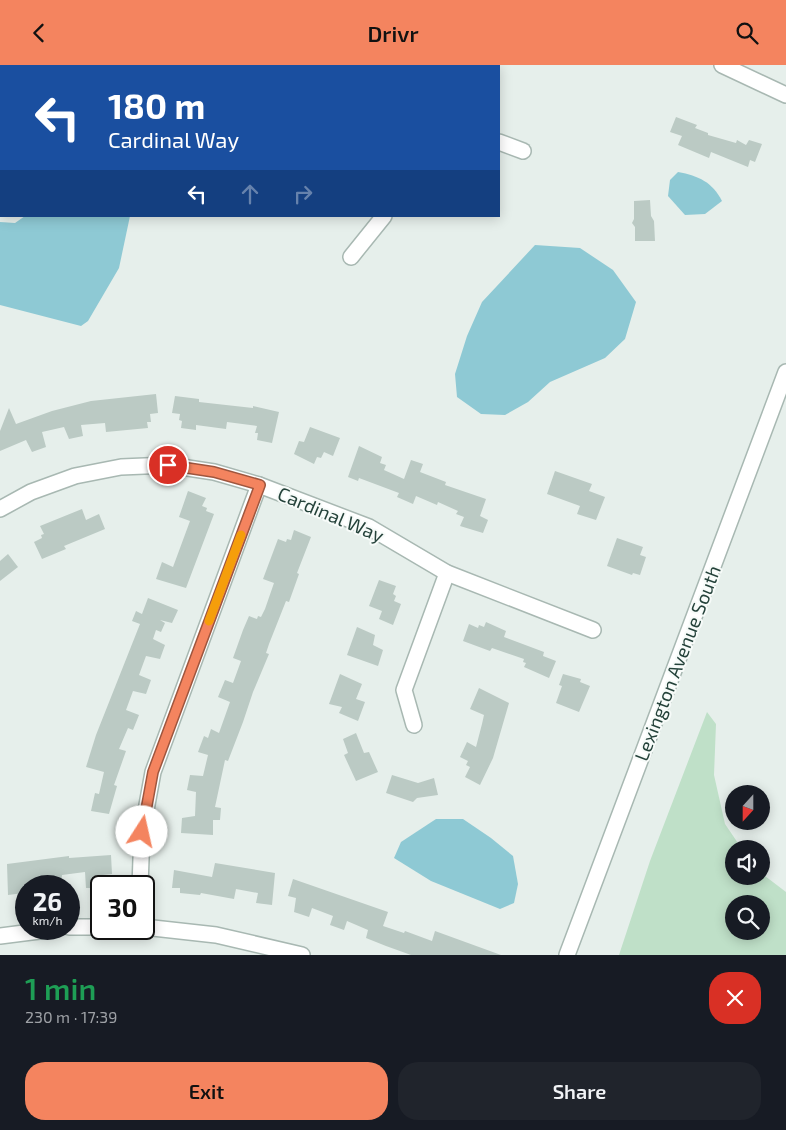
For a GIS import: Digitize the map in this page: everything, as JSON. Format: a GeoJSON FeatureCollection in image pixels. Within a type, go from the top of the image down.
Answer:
{"type":"FeatureCollection","features":[{"type":"Feature","properties":{"kind":"street"},"geometry":{"type":"LineString","coordinates":[[722,65],[786,95]]}},
{"type":"Feature","properties":{"kind":"street"},"geometry":{"type":"LineString","coordinates":[[500,142],[523,151]]}},
{"type":"Feature","properties":{"kind":"street"},"geometry":{"type":"LineString","coordinates":[[351,257],[383,217]]}},
{"type":"Feature","properties":{"kind":"street","name":"Lexington Avenue South"},"geometry":{"type":"LineString","coordinates":[[567,955],[786,372]]}},
{"type":"Feature","properties":{"kind":"street","name":"Cardinal Way"},"geometry":{"type":"LineString","coordinates":[[0,509],[32,492],[75,476],[121,467],[168,465],[214,472],[260,485],[369,527],[447,573],[593,630]]}},
{"type":"Feature","properties":{"kind":"street"},"geometry":{"type":"LineString","coordinates":[[140,875],[142,832],[153,772],[260,485]]}},
{"type":"Feature","properties":{"kind":"street"},"geometry":{"type":"LineString","coordinates":[[414,725],[404,690],[447,573]]}},
{"type":"Feature","properties":{"kind":"street"},"geometry":{"type":"LineString","coordinates":[[155,928],[216,935],[302,955]]}},
{"type":"Feature","properties":{"kind":"street"},"geometry":{"type":"LineString","coordinates":[[0,936],[15,934]]}},
{"type":"Feature","properties":{"kind":"green space"},"geometry":{"type":"Polygon","coordinates":[[[707,712],[716,724],[714,775],[725,830],[729,830],[736,840],[725,840],[725,885],[770,885],[770,880],[786,892],[786,955],[619,955],[650,861],[707,712]]]}},
{"type":"Feature","properties":{"kind":"water"},"geometry":{"type":"Polygon","coordinates":[[[678,172],[704,181],[714,189],[722,201],[705,214],[685,215],[668,196],[670,180],[678,172]]]}},
{"type":"Feature","properties":{"kind":"water"},"geometry":{"type":"Polygon","coordinates":[[[24,217],[130,217],[119,268],[88,321],[81,326],[0,305],[0,222],[15,223],[24,217]]]}},
{"type":"Feature","properties":{"kind":"water"},"geometry":{"type":"Polygon","coordinates":[[[535,245],[580,248],[613,270],[636,302],[625,339],[605,358],[550,382],[528,402],[505,415],[481,414],[457,397],[455,374],[467,336],[482,302],[535,245]]]}},
{"type":"Feature","properties":{"kind":"water"},"geometry":{"type":"Polygon","coordinates":[[[436,819],[463,819],[513,856],[518,884],[514,903],[500,909],[431,881],[394,858],[401,842],[436,819]]]}},
{"type":"Feature","properties":{"kind":"building"},"geometry":{"type":"Polygon","coordinates":[[[676,117],[697,125],[695,128],[708,133],[708,135],[736,143],[737,140],[746,145],[749,140],[762,144],[755,162],[750,160],[748,167],[711,152],[709,158],[678,145],[682,136],[670,132],[676,117]]]}},
{"type":"Feature","properties":{"kind":"building"},"geometry":{"type":"Polygon","coordinates":[[[650,200],[655,241],[635,241],[635,227],[632,223],[634,219],[634,201],[650,200]]]}},
{"type":"Feature","properties":{"kind":"building"},"geometry":{"type":"Polygon","coordinates":[[[156,394],[158,413],[150,414],[151,422],[147,422],[148,428],[106,432],[105,423],[81,425],[83,436],[69,439],[64,427],[42,432],[46,447],[32,452],[26,440],[0,451],[0,431],[9,408],[16,424],[52,411],[91,401],[156,394]]]}},
{"type":"Feature","properties":{"kind":"building"},"geometry":{"type":"Polygon","coordinates":[[[175,396],[199,399],[199,402],[253,408],[253,406],[279,412],[272,443],[257,440],[258,433],[255,433],[257,426],[227,422],[226,429],[196,425],[196,430],[181,428],[180,414],[172,413],[175,396]]]}},
{"type":"Feature","properties":{"kind":"building"},"geometry":{"type":"Polygon","coordinates":[[[310,427],[340,438],[333,456],[324,452],[321,458],[317,457],[314,464],[294,454],[299,441],[304,442],[310,427]]]}},
{"type":"Feature","properties":{"kind":"building"},"geometry":{"type":"Polygon","coordinates":[[[359,446],[382,457],[380,463],[386,465],[384,470],[404,479],[411,460],[423,464],[420,472],[446,482],[445,485],[486,499],[480,516],[488,520],[483,533],[460,526],[464,517],[456,514],[458,511],[438,502],[437,505],[416,496],[413,504],[397,497],[399,493],[359,478],[358,481],[348,477],[359,446]]]}},
{"type":"Feature","properties":{"kind":"building"},"geometry":{"type":"Polygon","coordinates":[[[555,471],[592,484],[589,491],[605,497],[596,520],[577,514],[580,506],[547,494],[555,471]]]}},
{"type":"Feature","properties":{"kind":"building"},"geometry":{"type":"Polygon","coordinates":[[[188,491],[206,498],[202,506],[207,508],[206,511],[214,514],[186,588],[156,579],[162,562],[173,567],[190,521],[179,517],[188,491]]]}},
{"type":"Feature","properties":{"kind":"building"},"geometry":{"type":"Polygon","coordinates":[[[82,509],[86,520],[99,514],[105,529],[64,546],[66,549],[42,559],[34,542],[42,538],[41,535],[44,534],[40,526],[82,509]]]}},
{"type":"Feature","properties":{"kind":"building"},"geometry":{"type":"Polygon","coordinates":[[[294,530],[311,537],[297,573],[299,574],[289,602],[286,601],[269,644],[266,653],[269,654],[228,761],[225,760],[215,807],[221,808],[220,820],[213,820],[213,835],[181,833],[182,818],[195,816],[196,792],[187,790],[190,775],[203,776],[208,755],[198,752],[204,736],[208,738],[211,729],[219,733],[230,702],[218,697],[225,680],[233,683],[241,661],[233,658],[249,616],[257,619],[258,616],[261,617],[265,609],[274,583],[263,579],[278,539],[286,542],[287,539],[291,540],[294,530]]]}},
{"type":"Feature","properties":{"kind":"building"},"geometry":{"type":"Polygon","coordinates":[[[617,538],[643,547],[640,555],[646,557],[640,575],[633,573],[632,575],[607,566],[617,538]]]}},
{"type":"Feature","properties":{"kind":"building"},"geometry":{"type":"Polygon","coordinates":[[[8,554],[18,567],[0,581],[0,561],[8,554]]]}},
{"type":"Feature","properties":{"kind":"building"},"geometry":{"type":"Polygon","coordinates":[[[379,580],[396,586],[393,594],[396,596],[394,601],[401,604],[393,625],[379,619],[382,611],[369,606],[379,580]]]}},
{"type":"Feature","properties":{"kind":"building"},"geometry":{"type":"Polygon","coordinates":[[[148,598],[178,610],[172,623],[160,620],[165,623],[161,632],[156,630],[153,639],[165,645],[160,659],[146,656],[139,675],[151,680],[146,694],[133,691],[126,710],[139,715],[133,730],[128,728],[119,749],[126,751],[114,785],[117,786],[109,814],[91,811],[95,793],[99,794],[104,772],[86,767],[96,735],[140,624],[132,621],[136,611],[142,614],[148,598]]]}},
{"type":"Feature","properties":{"kind":"building"},"geometry":{"type":"Polygon","coordinates":[[[486,622],[506,631],[504,637],[544,652],[543,656],[556,661],[549,678],[524,667],[526,663],[523,662],[524,659],[492,648],[490,651],[463,641],[469,624],[478,628],[479,625],[484,627],[486,622]]]}},
{"type":"Feature","properties":{"kind":"building"},"geometry":{"type":"Polygon","coordinates":[[[357,627],[375,635],[373,645],[383,650],[378,666],[347,655],[357,627]]]}},
{"type":"Feature","properties":{"kind":"building"},"geometry":{"type":"Polygon","coordinates":[[[340,674],[362,684],[356,699],[365,702],[358,721],[339,713],[342,707],[329,704],[340,674]]]}},
{"type":"Feature","properties":{"kind":"building"},"geometry":{"type":"Polygon","coordinates":[[[563,674],[581,679],[580,682],[590,686],[579,712],[556,703],[562,686],[559,685],[563,674]]]}},
{"type":"Feature","properties":{"kind":"building"},"geometry":{"type":"Polygon","coordinates":[[[479,688],[509,703],[493,758],[480,785],[465,777],[470,767],[466,765],[468,761],[460,757],[467,742],[476,747],[484,715],[470,709],[479,688]]]}},
{"type":"Feature","properties":{"kind":"building"},"geometry":{"type":"Polygon","coordinates":[[[356,733],[364,753],[369,752],[378,772],[356,781],[344,755],[348,753],[343,739],[356,733]]]}},
{"type":"Feature","properties":{"kind":"building"},"geometry":{"type":"Polygon","coordinates":[[[392,775],[418,783],[434,778],[438,795],[417,798],[413,802],[386,793],[392,775]]]}},
{"type":"Feature","properties":{"kind":"building"},"geometry":{"type":"Polygon","coordinates":[[[111,855],[112,874],[90,875],[90,888],[86,888],[85,872],[62,875],[15,875],[15,894],[8,895],[7,864],[69,856],[69,858],[111,855]]]}},
{"type":"Feature","properties":{"kind":"building"},"geometry":{"type":"Polygon","coordinates":[[[215,863],[275,873],[272,905],[256,903],[258,893],[236,889],[234,899],[201,893],[200,895],[180,893],[180,888],[172,888],[174,870],[212,877],[215,863]]]}},
{"type":"Feature","properties":{"kind":"building"},"geometry":{"type":"Polygon","coordinates":[[[293,879],[388,912],[383,926],[404,933],[405,931],[432,941],[435,931],[501,955],[411,955],[386,946],[366,938],[368,930],[347,921],[344,930],[330,925],[333,916],[312,908],[309,917],[294,912],[296,898],[288,896],[293,879]]]}},
{"type":"Feature","properties":{"kind":"slow traffic"},"geometry":{"type":"LineString","coordinates":[[209,621],[241,535]]}},
{"type":"Feature","properties":{"kind":"route"},"geometry":{"type":"LineString","coordinates":[[142,832],[153,772],[260,485],[214,472],[168,465]]}}]}
